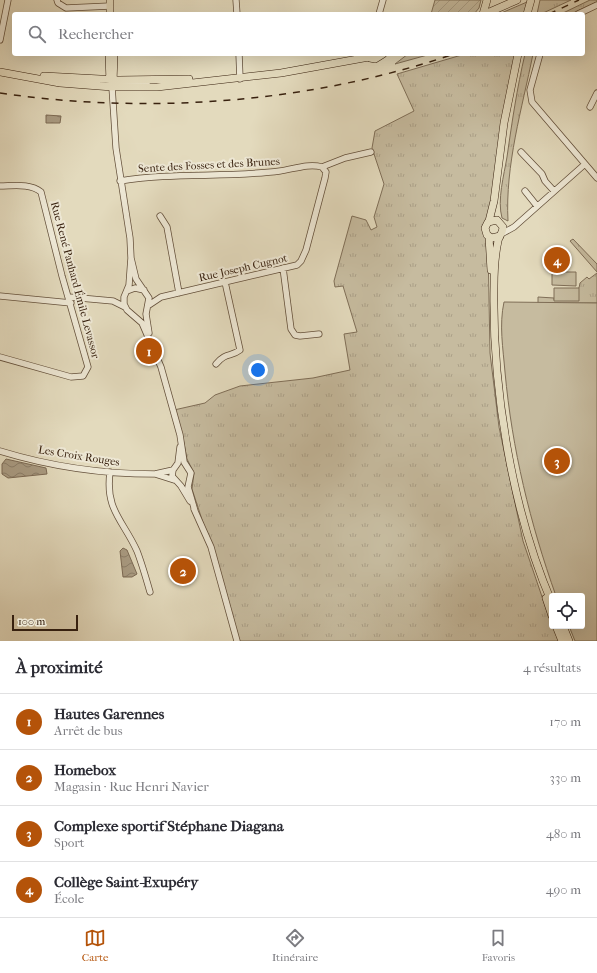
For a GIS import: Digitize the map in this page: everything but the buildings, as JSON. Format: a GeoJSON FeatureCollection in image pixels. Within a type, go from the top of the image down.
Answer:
{"type":"FeatureCollection","features":[{"type":"Feature","properties":{"kind":"main road"},"geometry":{"type":"LineString","coordinates":[[484,12],[487,0]]}},
{"type":"Feature","properties":{"kind":"main road"},"geometry":{"type":"LineString","coordinates":[[489,12],[517,0]]}},
{"type":"Feature","properties":{"kind":"main road"},"geometry":{"type":"LineString","coordinates":[[497,12],[524,0]]}},
{"type":"Feature","properties":{"kind":"main road"},"geometry":{"type":"LineString","coordinates":[[528,12],[531,0]]}},
{"type":"Feature","properties":{"kind":"main road"},"geometry":{"type":"LineString","coordinates":[[531,12],[534,0]]}},
{"type":"Feature","properties":{"kind":"main road"},"geometry":{"type":"LineString","coordinates":[[109,56],[112,80]]}},
{"type":"Feature","properties":{"kind":"main road"},"geometry":{"type":"LineString","coordinates":[[112,80],[114,56]]}},
{"type":"Feature","properties":{"kind":"main road"},"geometry":{"type":"LineString","coordinates":[[0,72],[82,85],[112,80],[240,77],[311,65],[350,56]]}},
{"type":"Feature","properties":{"kind":"main road"},"geometry":{"type":"LineString","coordinates":[[8,73],[112,80],[163,86],[294,71],[363,56]]}},
{"type":"Feature","properties":{"kind":"main road"},"geometry":{"type":"LineString","coordinates":[[370,56],[377,59],[381,56]]}},
{"type":"Feature","properties":{"kind":"main road"},"geometry":{"type":"LineString","coordinates":[[518,56],[504,123],[494,201],[489,221],[485,228],[489,237],[491,248],[492,316],[495,366],[504,440],[523,525],[549,607]]}},
{"type":"Feature","properties":{"kind":"main road"},"geometry":{"type":"LineString","coordinates":[[521,56],[504,142],[497,208],[501,235],[495,274],[494,300],[497,357],[503,414],[512,467],[536,562],[549,595]]}},
{"type":"Feature","properties":{"kind":"main road"},"geometry":{"type":"LineString","coordinates":[[99,79],[105,74],[112,80]]}},
{"type":"Feature","properties":{"kind":"main road"},"geometry":{"type":"LineString","coordinates":[[489,221],[494,220],[500,222]]}},
{"type":"Feature","properties":{"kind":"main road"},"geometry":{"type":"LineString","coordinates":[[489,237],[494,238],[501,235]]}},
{"type":"Feature","properties":{"kind":"main road"},"geometry":{"type":"LineString","coordinates":[[557,629],[562,641]]}},
{"type":"Feature","properties":{"kind":"main road"},"geometry":{"type":"LineString","coordinates":[[564,629],[570,641]]}},
{"type":"Feature","properties":{"kind":"street"},"geometry":{"type":"LineString","coordinates":[[0,40],[8,0]]}},
{"type":"Feature","properties":{"kind":"street"},"geometry":{"type":"LineString","coordinates":[[57,0],[58,3],[66,8],[110,9]]}},
{"type":"Feature","properties":{"kind":"street"},"geometry":{"type":"LineString","coordinates":[[236,0],[237,12]]}},
{"type":"Feature","properties":{"kind":"street"},"geometry":{"type":"LineString","coordinates":[[380,12],[383,0]]}},
{"type":"Feature","properties":{"kind":"street"},"geometry":{"type":"LineString","coordinates":[[582,12],[597,5]]}},
{"type":"Feature","properties":{"kind":"street"},"geometry":{"type":"LineString","coordinates":[[239,56],[240,77]]}},
{"type":"Feature","properties":{"kind":"street"},"geometry":{"type":"LineString","coordinates":[[539,56],[530,90],[532,102],[597,178]]}},
{"type":"Feature","properties":{"kind":"street"},"geometry":{"type":"LineString","coordinates":[[69,84],[85,88],[112,80],[144,83],[157,80]]}},
{"type":"Feature","properties":{"kind":"street"},"geometry":{"type":"LineString","coordinates":[[112,80],[120,181],[130,238],[131,258],[136,279],[150,299],[147,322],[151,341]]}},
{"type":"Feature","properties":{"kind":"street"},"geometry":{"type":"LineString","coordinates":[[590,107],[597,93]]}},
{"type":"Feature","properties":{"kind":"street"},"geometry":{"type":"LineString","coordinates":[[322,167],[345,158],[371,152]]}},
{"type":"Feature","properties":{"kind":"street"},"geometry":{"type":"LineString","coordinates":[[521,152],[542,174],[545,181],[554,191]]}},
{"type":"Feature","properties":{"kind":"street"},"geometry":{"type":"LineString","coordinates":[[501,235],[515,225],[585,164]]}},
{"type":"Feature","properties":{"kind":"street","name":"Sente des Fosses et des Brunes"},"geometry":{"type":"LineString","coordinates":[[120,181],[140,178],[267,173],[314,165],[322,167]]}},
{"type":"Feature","properties":{"kind":"street","name":"Rue Joseph Cugnot"},"geometry":{"type":"LineString","coordinates":[[148,307],[160,297],[297,265],[304,256],[326,178],[326,172],[322,167]]}},
{"type":"Feature","properties":{"kind":"street","name":"Rue René Panhard Émile Levassor"},"geometry":{"type":"LineString","coordinates":[[0,186],[30,186],[41,192],[62,276],[88,362],[86,372],[83,376],[71,377],[0,357]]}},
{"type":"Feature","properties":{"kind":"street"},"geometry":{"type":"LineString","coordinates":[[525,191],[537,206]]}},
{"type":"Feature","properties":{"kind":"street"},"geometry":{"type":"LineString","coordinates":[[160,216],[167,228],[179,293]]}},
{"type":"Feature","properties":{"kind":"street"},"geometry":{"type":"LineString","coordinates":[[500,222],[515,225]]}},
{"type":"Feature","properties":{"kind":"street"},"geometry":{"type":"LineString","coordinates":[[125,307],[123,301],[126,293],[131,258]]}},
{"type":"Feature","properties":{"kind":"street"},"geometry":{"type":"LineString","coordinates":[[283,268],[291,329],[294,335],[300,336],[319,334]]}},
{"type":"Feature","properties":{"kind":"street"},"geometry":{"type":"LineString","coordinates":[[216,364],[223,356],[236,353],[240,350],[225,282]]}},
{"type":"Feature","properties":{"kind":"street"},"geometry":{"type":"LineString","coordinates":[[112,300],[134,288],[145,291]]}},
{"type":"Feature","properties":{"kind":"street","name":"Rue Joseph Cugnot"},"geometry":{"type":"LineString","coordinates":[[145,291],[160,297]]}},
{"type":"Feature","properties":{"kind":"street"},"geometry":{"type":"LineString","coordinates":[[0,296],[71,303]]}},
{"type":"Feature","properties":{"kind":"street"},"geometry":{"type":"LineString","coordinates":[[69,297],[112,300],[125,307],[139,320],[151,341],[163,372],[180,435],[184,462],[191,474],[189,488],[195,511]]}},
{"type":"Feature","properties":{"kind":"street"},"geometry":{"type":"LineString","coordinates":[[132,313],[140,314],[148,307]]}},
{"type":"Feature","properties":{"kind":"street"},"geometry":{"type":"LineString","coordinates":[[180,435],[179,460],[172,475],[195,511],[211,547],[237,641]]}},
{"type":"Feature","properties":{"kind":"street","name":"Les Croix Rouges"},"geometry":{"type":"LineString","coordinates":[[0,450],[49,463],[110,472],[155,474],[176,482]]}},
{"type":"Feature","properties":{"kind":"street"},"geometry":{"type":"LineString","coordinates":[[175,468],[182,465],[188,467]]}},
{"type":"Feature","properties":{"kind":"street","name":"Les Croix Rouges"},"geometry":{"type":"LineString","coordinates":[[155,474],[175,468]]}},
{"type":"Feature","properties":{"kind":"street"},"geometry":{"type":"LineString","coordinates":[[110,472],[108,486],[113,510],[137,552],[150,592]]}},
{"type":"Feature","properties":{"kind":"street"},"geometry":{"type":"LineString","coordinates":[[176,482],[184,483],[189,480]]}},
{"type":"Feature","properties":{"kind":"green space"},"geometry":{"type":"Polygon","coordinates":[[[435,0],[481,0],[479,8],[476,12],[432,12],[435,0]]]}},
{"type":"Feature","properties":{"kind":"green space"},"geometry":{"type":"Polygon","coordinates":[[[540,0],[571,0],[545,12],[537,12],[540,0]]]}},
{"type":"Feature","properties":{"kind":"green space"},"geometry":{"type":"Polygon","coordinates":[[[590,0],[597,0],[597,2],[575,12],[565,12],[590,0]]]}},
{"type":"Feature","properties":{"kind":"green space"},"geometry":{"type":"Polygon","coordinates":[[[527,2],[524,12],[504,12],[527,2]]]}},
{"type":"Feature","properties":{"kind":"green space"},"geometry":{"type":"Polygon","coordinates":[[[405,56],[424,56],[395,64],[405,56]]]}},
{"type":"Feature","properties":{"kind":"green space"},"geometry":{"type":"Polygon","coordinates":[[[458,56],[516,56],[489,215],[484,227],[484,233],[488,244],[490,353],[499,427],[523,541],[549,617],[549,629],[555,629],[559,641],[237,641],[211,547],[192,489],[194,473],[187,459],[183,438],[174,410],[205,403],[215,395],[240,386],[313,378],[350,370],[344,334],[357,332],[343,286],[335,287],[334,281],[352,216],[366,220],[371,230],[377,227],[374,217],[384,184],[372,148],[375,131],[414,111],[397,74],[458,56]]]}},
{"type":"Feature","properties":{"kind":"green space"},"geometry":{"type":"Polygon","coordinates":[[[525,56],[533,56],[515,137],[509,179],[508,221],[502,218],[500,203],[525,56]]]}},
{"type":"Feature","properties":{"kind":"green space"},"geometry":{"type":"Polygon","coordinates":[[[573,239],[597,264],[597,272],[570,241],[573,239]]]}},
{"type":"Feature","properties":{"kind":"green space"},"geometry":{"type":"Polygon","coordinates":[[[552,272],[576,272],[576,286],[552,285],[552,272]]]}},
{"type":"Feature","properties":{"kind":"green space"},"geometry":{"type":"Polygon","coordinates":[[[597,273],[597,303],[538,303],[538,297],[554,298],[554,300],[579,288],[580,283],[587,277],[589,279],[597,273]]]}},
{"type":"Feature","properties":{"kind":"green space"},"geometry":{"type":"Polygon","coordinates":[[[554,288],[579,288],[579,301],[554,301],[554,288]]]}},
{"type":"Feature","properties":{"kind":"green space"},"geometry":{"type":"Polygon","coordinates":[[[504,302],[597,303],[597,641],[575,641],[570,629],[585,629],[585,593],[555,593],[530,513],[517,457],[508,401],[502,337],[504,302]]]}},
{"type":"Feature","properties":{"kind":"water"},"geometry":{"type":"Polygon","coordinates":[[[46,115],[61,116],[60,123],[46,123],[46,115]]]}},
{"type":"Feature","properties":{"kind":"water"},"geometry":{"type":"Polygon","coordinates":[[[6,459],[46,468],[47,474],[8,478],[2,474],[2,464],[6,459]]]}},
{"type":"Feature","properties":{"kind":"water"},"geometry":{"type":"Polygon","coordinates":[[[123,548],[127,550],[137,574],[132,577],[123,577],[120,551],[123,548]]]}},
{"type":"Feature","properties":{"kind":"railway"},"geometry":{"type":"LineString","coordinates":[[553,12],[579,0]]}},
{"type":"Feature","properties":{"kind":"railway"},"geometry":{"type":"LineString","coordinates":[[0,93],[57,100],[114,103],[172,103],[229,100],[287,94],[343,84],[399,71],[448,56]]}},
{"type":"Feature","properties":{"kind":"place","name":"Collège Saint-Exupéry"},"geometry":{"type":"Point","coordinates":[557,260]}},
{"type":"Feature","properties":{"kind":"place","name":"Hautes Garennes"},"geometry":{"type":"Point","coordinates":[149,351]}},
{"type":"Feature","properties":{"kind":"place","name":"Complexe sportif Stéphane Diagana"},"geometry":{"type":"Point","coordinates":[557,461]}},
{"type":"Feature","properties":{"kind":"place","name":"Homebox"},"geometry":{"type":"Point","coordinates":[183,571]}}]}
